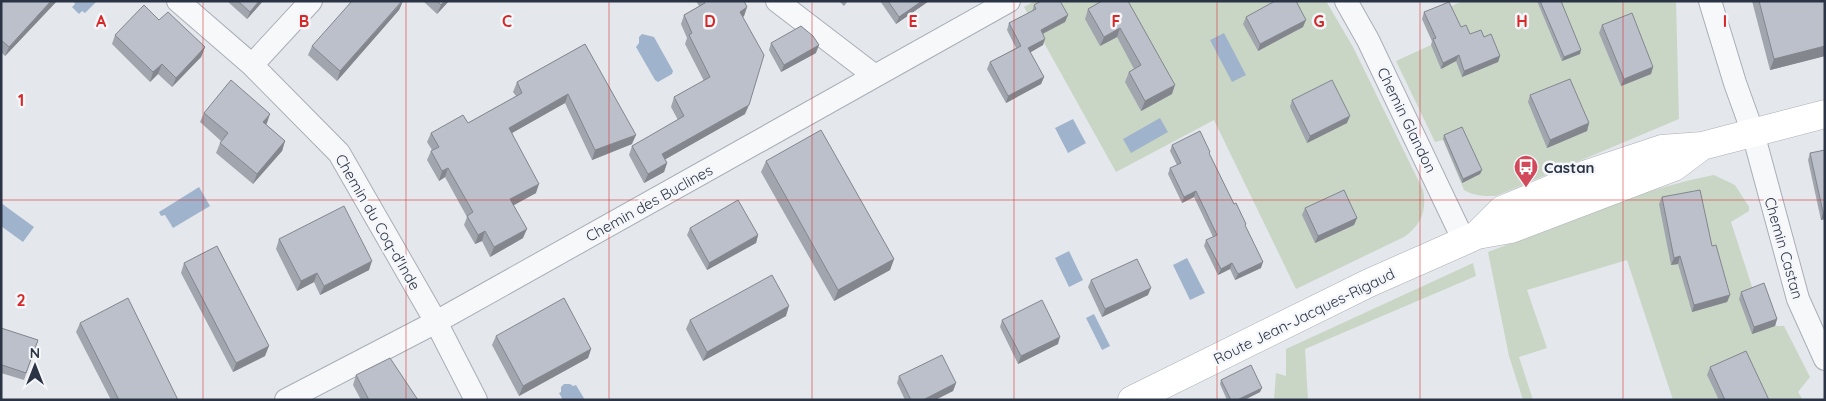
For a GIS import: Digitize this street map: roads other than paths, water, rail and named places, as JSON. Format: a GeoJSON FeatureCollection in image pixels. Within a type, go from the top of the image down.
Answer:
{"type":"FeatureCollection","features":[{"type":"Feature","properties":{"kind":"street","name":"Chemin du Coq-d'Inde"},"geometry":{"type":"LineString","coordinates":[[178,1],[252,65],[339,153],[436,322],[476,400]]}},
{"type":"Feature","properties":{"kind":"street"},"geometry":{"type":"LineString","coordinates":[[252,65],[311,1]]}},
{"type":"Feature","properties":{"kind":"street"},"geometry":{"type":"LineString","coordinates":[[777,1],[876,76]]}},
{"type":"Feature","properties":{"kind":"street","name":"Chemin des Buclines"},"geometry":{"type":"LineString","coordinates":[[286,400],[436,322],[1009,1]]}},
{"type":"Feature","properties":{"kind":"street","name":"Chemin Glandon"},"geometry":{"type":"LineString","coordinates":[[1346,1],[1470,238]]}},
{"type":"Feature","properties":{"kind":"street","name":"Chemin Castan"},"geometry":{"type":"LineString","coordinates":[[1710,1],[1752,133],[1798,299],[1825,359]]}},
{"type":"Feature","properties":{"kind":"street","name":"Route Jean-Jacques-Rigaud"},"geometry":{"type":"LineString","coordinates":[[1132,400],[1369,284],[1470,238],[1502,210],[1587,174],[1662,149],[1702,146],[1825,114]]}},
{"type":"Feature","properties":{"kind":"water"},"geometry":{"type":"Polygon","coordinates":[[[75,1],[97,1],[85,13],[82,11],[79,14],[72,7],[75,1]]]}},
{"type":"Feature","properties":{"kind":"water"},"geometry":{"type":"Polygon","coordinates":[[[1224,33],[1246,75],[1232,82],[1210,40],[1224,33]]]}},
{"type":"Feature","properties":{"kind":"water"},"geometry":{"type":"Polygon","coordinates":[[[642,34],[654,37],[673,71],[672,74],[658,82],[636,47],[642,34]]]}},
{"type":"Feature","properties":{"kind":"water"},"geometry":{"type":"Polygon","coordinates":[[[1160,118],[1168,132],[1131,153],[1123,139],[1160,118]]]}},
{"type":"Feature","properties":{"kind":"water"},"geometry":{"type":"Polygon","coordinates":[[[1073,119],[1086,143],[1068,153],[1055,128],[1073,119]]]}},
{"type":"Feature","properties":{"kind":"water"},"geometry":{"type":"Polygon","coordinates":[[[199,187],[210,206],[173,228],[165,215],[161,216],[159,212],[199,187]]]}},
{"type":"Feature","properties":{"kind":"water"},"geometry":{"type":"Polygon","coordinates":[[[1,203],[34,227],[23,242],[1,226],[1,203]]]}},
{"type":"Feature","properties":{"kind":"water"},"geometry":{"type":"Polygon","coordinates":[[[1069,251],[1083,280],[1069,287],[1055,258],[1069,251]]]}},
{"type":"Feature","properties":{"kind":"water"},"geometry":{"type":"Polygon","coordinates":[[[1187,258],[1205,293],[1190,300],[1173,265],[1187,258]]]}},
{"type":"Feature","properties":{"kind":"water"},"geometry":{"type":"Polygon","coordinates":[[[1094,314],[1110,346],[1102,350],[1086,318],[1094,314]]]}},
{"type":"Feature","properties":{"kind":"water"},"geometry":{"type":"Polygon","coordinates":[[[564,384],[576,385],[585,400],[563,400],[559,393],[564,384]]]}},
{"type":"Feature","properties":{"kind":"place","name":"Castan"},"geometry":{"type":"Point","coordinates":[1526,188]}}]}
